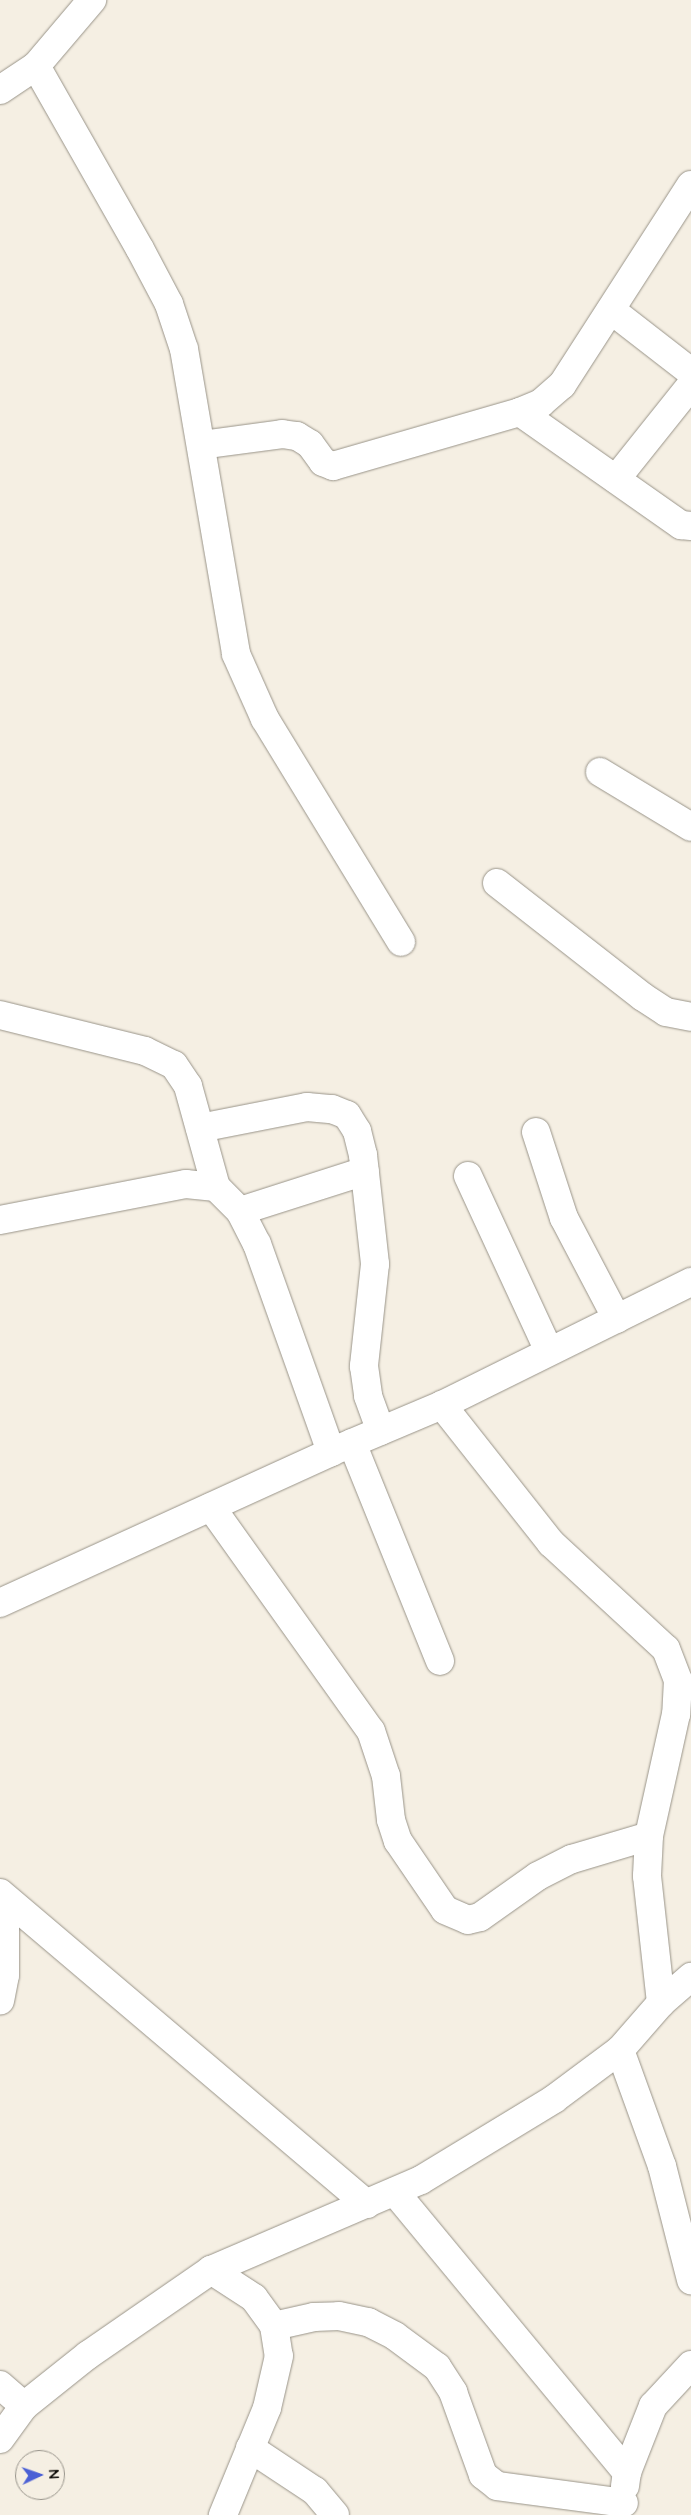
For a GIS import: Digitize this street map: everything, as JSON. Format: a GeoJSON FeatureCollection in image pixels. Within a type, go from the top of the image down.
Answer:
{"type":"FeatureCollection","features":[{"type":"Feature","properties":{"kind":"street"},"geometry":{"type":"LineString","coordinates":[[0,90],[36,66],[92,0]]}},
{"type":"Feature","properties":{"kind":"street"},"geometry":{"type":"LineString","coordinates":[[36,66],[168,304],[184,349],[236,654],[265,719],[402,942]]}},
{"type":"Feature","properties":{"kind":"street"},"geometry":{"type":"LineString","coordinates":[[201,445],[282,434],[297,436],[310,444],[323,462],[334,466],[520,412],[541,403],[562,385],[691,185]]}},
{"type":"Feature","properties":{"kind":"street"},"geometry":{"type":"LineString","coordinates":[[611,310],[691,372]]}},
{"type":"Feature","properties":{"kind":"street"},"geometry":{"type":"LineString","coordinates":[[616,479],[691,385]]}},
{"type":"Feature","properties":{"kind":"street"},"geometry":{"type":"LineString","coordinates":[[520,412],[681,525],[691,526]]}},
{"type":"Feature","properties":{"kind":"street"},"geometry":{"type":"LineString","coordinates":[[600,772],[691,828]]}},
{"type":"Feature","properties":{"kind":"street"},"geometry":{"type":"LineString","coordinates":[[497,883],[643,997],[666,1012],[691,1017]]}},
{"type":"Feature","properties":{"kind":"street"},"geometry":{"type":"LineString","coordinates":[[0,1014],[145,1051],[174,1065],[188,1086],[216,1187],[240,1210],[257,1244],[342,1447],[440,1661]]}},
{"type":"Feature","properties":{"kind":"street"},"geometry":{"type":"LineString","coordinates":[[200,1128],[307,1107],[332,1109],[347,1115],[357,1130],[365,1171],[375,1264],[364,1366],[368,1396],[380,1431]]}},
{"type":"Feature","properties":{"kind":"street"},"geometry":{"type":"LineString","coordinates":[[536,1132],[564,1218],[617,1319]]}},
{"type":"Feature","properties":{"kind":"street"},"geometry":{"type":"LineString","coordinates":[[240,1210],[365,1171]]}},
{"type":"Feature","properties":{"kind":"street"},"geometry":{"type":"LineString","coordinates":[[468,1176],[549,1351]]}},
{"type":"Feature","properties":{"kind":"street"},"geometry":{"type":"LineString","coordinates":[[0,1220],[186,1184],[216,1187]]}},
{"type":"Feature","properties":{"kind":"street"},"geometry":{"type":"LineString","coordinates":[[0,1603],[342,1447],[442,1405],[691,1282]]}},
{"type":"Feature","properties":{"kind":"street"},"geometry":{"type":"LineString","coordinates":[[442,1405],[550,1543],[666,1649],[678,1680],[676,1714],[648,1836],[647,1876],[661,2003]]}},
{"type":"Feature","properties":{"kind":"street"},"geometry":{"type":"LineString","coordinates":[[212,1507],[371,1731],[386,1776],[391,1820],[398,1841],[445,1910],[468,1920],[480,1917],[538,1876],[572,1859],[648,1836]]}},
{"type":"Feature","properties":{"kind":"street"},"geometry":{"type":"LineString","coordinates":[[0,1893],[367,2204]]}},
{"type":"Feature","properties":{"kind":"street"},"geometry":{"type":"LineString","coordinates":[[0,1911],[5,1927],[5,1976],[0,2001]]}},
{"type":"Feature","properties":{"kind":"street"},"geometry":{"type":"LineString","coordinates":[[0,2439],[24,2406],[131,2323],[211,2270],[395,2192],[462,2158],[554,2099],[620,2050],[661,2003],[691,1977]]}},
{"type":"Feature","properties":{"kind":"street"},"geometry":{"type":"LineString","coordinates":[[620,2050],[662,2166],[691,2280]]}},
{"type":"Feature","properties":{"kind":"street"},"geometry":{"type":"LineString","coordinates":[[395,2192],[627,2472]]}},
{"type":"Feature","properties":{"kind":"street"},"geometry":{"type":"LineString","coordinates":[[211,2270],[254,2298],[274,2326],[279,2356],[277,2374],[250,2448],[222,2515]]}},
{"type":"Feature","properties":{"kind":"street"},"geometry":{"type":"LineString","coordinates":[[274,2326],[314,2317],[339,2316],[368,2322],[395,2336],[437,2367],[453,2392],[483,2475],[497,2486],[623,2509],[627,2472],[653,2406],[691,2365]]}},
{"type":"Feature","properties":{"kind":"street"},"geometry":{"type":"LineString","coordinates":[[0,2386],[24,2406]]}},
{"type":"Feature","properties":{"kind":"street"},"geometry":{"type":"LineString","coordinates":[[250,2448],[315,2490],[335,2515]]}}]}
